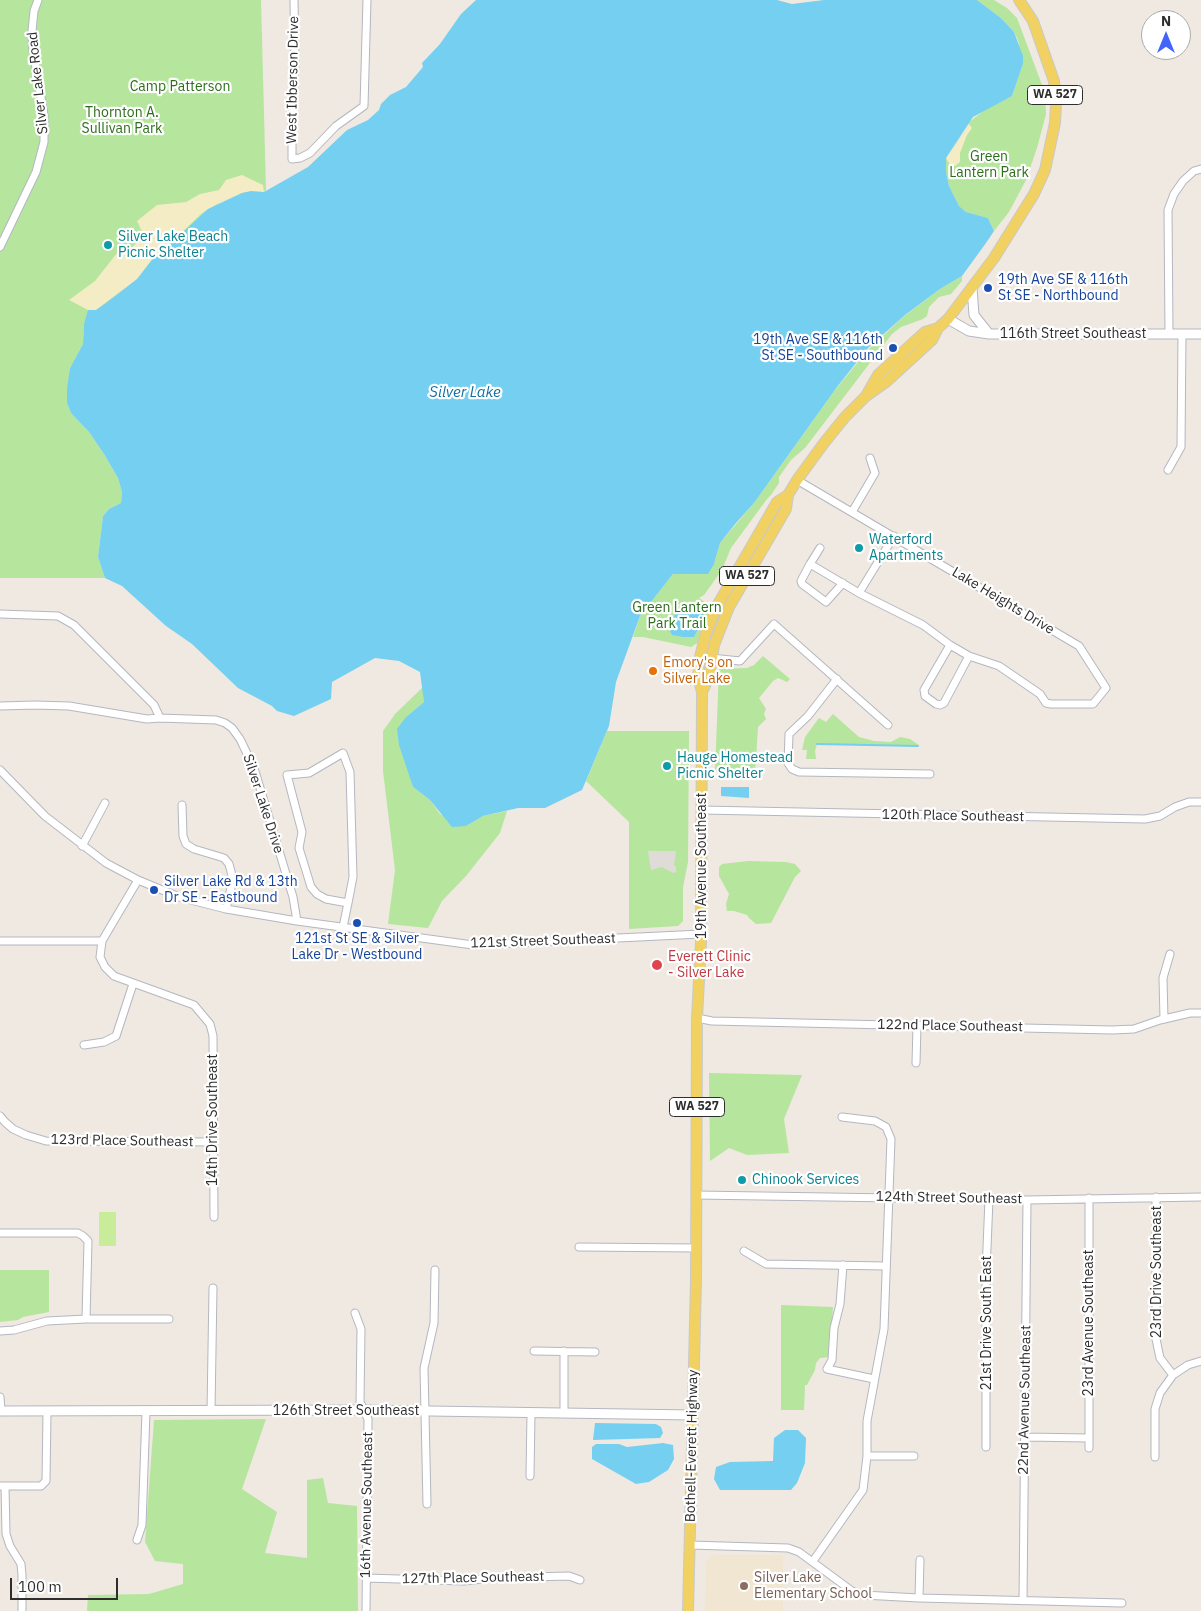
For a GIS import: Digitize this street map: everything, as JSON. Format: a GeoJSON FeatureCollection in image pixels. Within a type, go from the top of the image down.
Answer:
{"type":"FeatureCollection","features":[{"type":"Feature","properties":{"kind":"main road","name":"19th Avenue Southeast"},"geometry":{"type":"LineString","coordinates":[[702,692],[709,677],[711,658],[720,627],[729,607],[786,509],[788,496],[797,480],[829,436],[866,396],[886,382],[932,340],[938,328],[948,319],[994,258],[1034,194],[1045,170],[1056,123],[1054,81],[1033,21],[1019,0]]}},
{"type":"Feature","properties":{"kind":"main road","name":"19th Avenue Southeast"},"geometry":{"type":"LineString","coordinates":[[696,1281],[697,1018],[701,934],[702,810],[702,692],[698,677],[700,657],[711,619],[724,592],[777,502],[788,496]]}},
{"type":"Feature","properties":{"kind":"main road","name":"Bothell-Everett Highway"},"geometry":{"type":"LineString","coordinates":[[688,1611],[696,1281]]}},
{"type":"Feature","properties":{"kind":"street","name":"Silver Lake Road"},"geometry":{"type":"LineString","coordinates":[[0,247],[36,172],[44,142],[44,115],[33,50],[32,30],[34,11],[38,0]]}},
{"type":"Feature","properties":{"kind":"street","name":"West Ibberson Drive"},"geometry":{"type":"LineString","coordinates":[[294,0],[295,63],[292,159],[300,158],[310,153],[336,126],[364,106],[366,0]]}},
{"type":"Feature","properties":{"kind":"street"},"geometry":{"type":"LineString","coordinates":[[1170,334],[1168,210],[1174,194],[1183,181],[1201,169]]}},
{"type":"Feature","properties":{"kind":"street"},"geometry":{"type":"LineString","coordinates":[[972,288],[974,315],[989,334]]}},
{"type":"Feature","properties":{"kind":"street","name":"116th Street Southeast"},"geometry":{"type":"LineString","coordinates":[[948,319],[969,331],[989,334],[1201,334]]}},
{"type":"Feature","properties":{"kind":"street"},"geometry":{"type":"LineString","coordinates":[[1168,470],[1181,447],[1182,334]]}},
{"type":"Feature","properties":{"kind":"street"},"geometry":{"type":"LineString","coordinates":[[852,512],[875,473],[870,458]]}},
{"type":"Feature","properties":{"kind":"street","name":"Lake Heights Drive"},"geometry":{"type":"LineString","coordinates":[[797,480],[1079,646],[1104,682],[1106,688],[1093,704],[1046,703],[1040,694],[999,666],[970,656]]}},
{"type":"Feature","properties":{"kind":"street"},"geometry":{"type":"LineString","coordinates":[[859,593],[894,536]]}},
{"type":"Feature","properties":{"kind":"street"},"geometry":{"type":"LineString","coordinates":[[820,548],[802,579],[802,584],[822,601],[826,602],[842,583]]}},
{"type":"Feature","properties":{"kind":"street"},"geometry":{"type":"LineString","coordinates":[[810,564],[859,593],[923,625],[950,645],[970,656],[944,703],[940,705],[925,696],[924,690],[950,645]]}},
{"type":"Feature","properties":{"kind":"street"},"geometry":{"type":"LineString","coordinates":[[0,614],[58,616],[74,625],[154,705],[160,718]]}},
{"type":"Feature","properties":{"kind":"street"},"geometry":{"type":"LineString","coordinates":[[711,658],[740,661],[774,624],[888,725]]}},
{"type":"Feature","properties":{"kind":"street"},"geometry":{"type":"LineString","coordinates":[[837,679],[808,716],[790,734],[788,763],[792,769],[799,772],[930,774]]}},
{"type":"Feature","properties":{"kind":"street","name":"Silver Lake Drive"},"geometry":{"type":"LineString","coordinates":[[0,706],[35,704],[69,706],[147,719],[216,720],[232,728],[240,739],[254,768],[293,897],[297,921]]}},
{"type":"Feature","properties":{"kind":"street"},"geometry":{"type":"LineString","coordinates":[[343,927],[348,903],[353,877],[350,772],[343,753],[309,773],[287,775],[302,832],[299,848],[311,887],[317,894],[326,898],[348,903]]}},
{"type":"Feature","properties":{"kind":"street"},"geometry":{"type":"LineString","coordinates":[[0,770],[3,778],[82,846],[106,863],[138,880],[179,897],[226,909],[297,921]]}},
{"type":"Feature","properties":{"kind":"street","name":"120th Place Southeast"},"geometry":{"type":"LineString","coordinates":[[702,810],[1132,820],[1160,816],[1175,807],[1189,802],[1201,802]]}},
{"type":"Feature","properties":{"kind":"street"},"geometry":{"type":"LineString","coordinates":[[82,846],[105,803]]}},
{"type":"Feature","properties":{"kind":"street"},"geometry":{"type":"LineString","coordinates":[[182,805],[183,836],[186,844],[194,849],[224,858],[229,864],[233,879],[226,909]]}},
{"type":"Feature","properties":{"kind":"street"},"geometry":{"type":"LineString","coordinates":[[84,1045],[104,1042],[116,1036],[133,984],[114,976],[105,966],[100,957],[102,941],[138,880]]}},
{"type":"Feature","properties":{"kind":"street","name":"121st Street Southeast"},"geometry":{"type":"LineString","coordinates":[[297,921],[473,945],[701,934]]}},
{"type":"Feature","properties":{"kind":"street"},"geometry":{"type":"LineString","coordinates":[[0,941],[102,941]]}},
{"type":"Feature","properties":{"kind":"street"},"geometry":{"type":"LineString","coordinates":[[1164,1019],[1163,978],[1170,954]]}},
{"type":"Feature","properties":{"kind":"street","name":"14th Drive Southeast"},"geometry":{"type":"LineString","coordinates":[[133,984],[194,1005],[210,1024],[213,1036],[214,1217]]}},
{"type":"Feature","properties":{"kind":"street","name":"122nd Place Southeast"},"geometry":{"type":"LineString","coordinates":[[697,1018],[712,1021],[1112,1030],[1134,1029],[1164,1019],[1190,1013],[1201,1013]]}},
{"type":"Feature","properties":{"kind":"street"},"geometry":{"type":"LineString","coordinates":[[916,1063],[917,1026]]}},
{"type":"Feature","properties":{"kind":"street","name":"123rd Place Southeast"},"geometry":{"type":"LineString","coordinates":[[0,1116],[2,1124],[26,1135],[46,1141],[213,1142]]}},
{"type":"Feature","properties":{"kind":"street"},"geometry":{"type":"LineString","coordinates":[[813,1561],[863,1490],[867,1456],[867,1421],[884,1330],[891,1139],[886,1127],[875,1121],[842,1117]]}},
{"type":"Feature","properties":{"kind":"street","name":"124th Street Southeast"},"geometry":{"type":"LineString","coordinates":[[696,1195],[1027,1200],[1201,1197]]}},
{"type":"Feature","properties":{"kind":"street","name":"23rd Drive Southeast"},"geometry":{"type":"LineString","coordinates":[[1156,1197],[1156,1339],[1160,1358],[1173,1375]]}},
{"type":"Feature","properties":{"kind":"street","name":"23rd Avenue Southeast"},"geometry":{"type":"LineString","coordinates":[[1089,1198],[1089,1448]]}},
{"type":"Feature","properties":{"kind":"street","name":"21st Drive South East"},"geometry":{"type":"LineString","coordinates":[[986,1447],[986,1272],[989,1199]]}},
{"type":"Feature","properties":{"kind":"street","name":"22nd Avenue Southeast"},"geometry":{"type":"LineString","coordinates":[[1023,1601],[1027,1200]]}},
{"type":"Feature","properties":{"kind":"street"},"geometry":{"type":"LineString","coordinates":[[0,1233],[78,1233],[84,1236],[88,1241],[86,1319]]}},
{"type":"Feature","properties":{"kind":"street"},"geometry":{"type":"LineString","coordinates":[[580,1247],[696,1248]]}},
{"type":"Feature","properties":{"kind":"street"},"geometry":{"type":"LineString","coordinates":[[744,1251],[766,1264],[886,1266]]}},
{"type":"Feature","properties":{"kind":"street"},"geometry":{"type":"LineString","coordinates":[[843,1265],[840,1304],[834,1328],[832,1360],[827,1369],[874,1379]]}},
{"type":"Feature","properties":{"kind":"street"},"geometry":{"type":"LineString","coordinates":[[427,1504],[424,1368],[434,1323],[435,1270]]}},
{"type":"Feature","properties":{"kind":"street"},"geometry":{"type":"LineString","coordinates":[[211,1411],[213,1288]]}},
{"type":"Feature","properties":{"kind":"street","name":"16th Avenue Southeast"},"geometry":{"type":"LineString","coordinates":[[355,1313],[360,1328],[360,1402],[368,1419],[366,1611]]}},
{"type":"Feature","properties":{"kind":"street"},"geometry":{"type":"LineString","coordinates":[[0,1331],[14,1330],[48,1321],[169,1319]]}},
{"type":"Feature","properties":{"kind":"street"},"geometry":{"type":"LineString","coordinates":[[534,1351],[594,1352]]}},
{"type":"Feature","properties":{"kind":"street"},"geometry":{"type":"LineString","coordinates":[[564,1351],[564,1413]]}},
{"type":"Feature","properties":{"kind":"street"},"geometry":{"type":"LineString","coordinates":[[1155,1457],[1155,1409],[1160,1393],[1173,1375],[1188,1365],[1201,1361]]}},
{"type":"Feature","properties":{"kind":"street"},"geometry":{"type":"LineString","coordinates":[[0,1397],[1,1411]]}},
{"type":"Feature","properties":{"kind":"street","name":"126th Street Southeast"},"geometry":{"type":"LineString","coordinates":[[1,1411],[364,1410],[693,1415]]}},
{"type":"Feature","properties":{"kind":"street"},"geometry":{"type":"LineString","coordinates":[[22,1611],[22,1575],[20,1564],[6,1534],[3,1486],[41,1486],[46,1481],[47,1412]]}},
{"type":"Feature","properties":{"kind":"street"},"geometry":{"type":"LineString","coordinates":[[136,1540],[142,1525],[146,1412]]}},
{"type":"Feature","properties":{"kind":"street"},"geometry":{"type":"LineString","coordinates":[[530,1476],[531,1412]]}},
{"type":"Feature","properties":{"kind":"street"},"geometry":{"type":"LineString","coordinates":[[1025,1437],[1089,1438]]}},
{"type":"Feature","properties":{"kind":"street"},"geometry":{"type":"LineString","coordinates":[[867,1456],[914,1456]]}},
{"type":"Feature","properties":{"kind":"street"},"geometry":{"type":"LineString","coordinates":[[690,1545],[788,1548],[799,1552],[852,1590],[863,1595],[1122,1603]]}},
{"type":"Feature","properties":{"kind":"street"},"geometry":{"type":"LineString","coordinates":[[919,1598],[920,1560]]}},
{"type":"Feature","properties":{"kind":"street","name":"127th Place Southeast"},"geometry":{"type":"LineString","coordinates":[[366,1578],[464,1581],[491,1578],[569,1576],[580,1580]]}},
{"type":"Feature","properties":{"kind":"shaded area"},"geometry":{"type":"Polygon","coordinates":[[[648,851],[676,851],[674,866],[676,866],[676,872],[673,873],[662,867],[651,870],[648,851]]]}},
{"type":"Feature","properties":{"kind":"shaded area","name":"Silver Lake Elementary School"},"geometry":{"type":"Polygon","coordinates":[[[783,1555],[783,1611],[705,1611],[706,1562],[711,1556],[783,1555]]]}},
{"type":"Feature","properties":{"kind":"green space","name":"Thornton A. Sullivan Park"},"geometry":{"type":"Polygon","coordinates":[[[0,0],[261,0],[266,190],[264,192],[242,193],[221,202],[84,324],[83,344],[70,368],[67,403],[71,413],[89,432],[104,454],[118,478],[122,492],[121,503],[109,509],[103,516],[98,557],[105,578],[0,578],[0,0]]]}},
{"type":"Feature","properties":{"kind":"green space","name":"Green Lantern Park"},"geometry":{"type":"Polygon","coordinates":[[[977,0],[994,0],[1007,8],[1017,18],[1045,93],[1046,114],[1026,180],[1009,212],[994,231],[988,218],[966,212],[959,206],[949,186],[946,172],[946,158],[968,127],[968,123],[986,109],[1012,96],[1023,64],[1018,40],[1014,32],[1001,18],[977,0]]]}},
{"type":"Feature","properties":{"kind":"green space","name":"Green Lantern Park Trail"},"geometry":{"type":"Polygon","coordinates":[[[962,276],[962,281],[951,294],[939,297],[929,307],[927,316],[901,327],[892,334],[805,448],[791,460],[779,477],[779,483],[771,495],[731,548],[722,570],[704,595],[699,598],[712,607],[699,642],[691,647],[643,637],[633,637],[640,616],[673,574],[714,564],[720,543],[754,503],[835,390],[869,349],[903,317],[940,289],[962,276]]]}},
{"type":"Feature","properties":{"kind":"green space"},"geometry":{"type":"Polygon","coordinates":[[[763,656],[790,679],[787,682],[778,678],[773,681],[759,698],[766,709],[764,714],[766,719],[758,727],[755,774],[715,772],[719,669],[747,668],[754,665],[763,656]]]}},
{"type":"Feature","properties":{"kind":"green space"},"geometry":{"type":"Polygon","coordinates":[[[423,687],[424,702],[406,717],[407,766],[413,787],[430,800],[440,814],[466,826],[483,816],[507,811],[500,833],[466,876],[442,901],[428,928],[388,924],[395,870],[383,771],[383,731],[395,714],[423,687]]]}},
{"type":"Feature","properties":{"kind":"green space"},"geometry":{"type":"Polygon","coordinates":[[[833,714],[859,737],[874,741],[891,742],[900,737],[910,739],[919,745],[817,744],[815,751],[816,759],[806,759],[807,750],[802,750],[805,737],[819,718],[826,722],[833,714]]]}},
{"type":"Feature","properties":{"kind":"green space"},"geometry":{"type":"Polygon","coordinates":[[[607,731],[689,731],[688,862],[683,887],[683,921],[678,926],[629,929],[629,822],[586,781],[607,731]]]}},
{"type":"Feature","properties":{"kind":"green space"},"geometry":{"type":"Polygon","coordinates":[[[748,861],[786,862],[795,864],[801,871],[795,877],[771,923],[756,924],[747,915],[727,911],[726,904],[729,894],[719,876],[719,867],[722,864],[748,861]]]}},
{"type":"Feature","properties":{"kind":"green space"},"geometry":{"type":"Polygon","coordinates":[[[709,1073],[802,1075],[784,1119],[789,1153],[747,1155],[729,1148],[710,1161],[709,1073]]]}},
{"type":"Feature","properties":{"kind":"green space"},"geometry":{"type":"Polygon","coordinates":[[[99,1212],[116,1212],[116,1246],[99,1246],[99,1212]]]}},
{"type":"Feature","properties":{"kind":"green space"},"geometry":{"type":"Polygon","coordinates":[[[0,1270],[49,1270],[49,1312],[23,1317],[18,1320],[0,1322],[0,1270]]]}},
{"type":"Feature","properties":{"kind":"green space"},"geometry":{"type":"Polygon","coordinates":[[[781,1305],[833,1307],[830,1357],[820,1358],[807,1385],[805,1385],[804,1410],[781,1410],[781,1305]]]}},
{"type":"Feature","properties":{"kind":"green space"},"geometry":{"type":"Polygon","coordinates":[[[266,1419],[242,1489],[277,1512],[265,1553],[307,1558],[307,1480],[323,1478],[328,1503],[357,1506],[358,1611],[87,1611],[88,1595],[149,1594],[183,1584],[183,1564],[155,1561],[145,1542],[154,1420],[266,1419]]]}},
{"type":"Feature","properties":{"kind":"sand"},"geometry":{"type":"Polygon","coordinates":[[[968,123],[972,128],[960,153],[960,162],[955,166],[950,165],[946,158],[968,127],[968,123]]]}},
{"type":"Feature","properties":{"kind":"sand"},"geometry":{"type":"Polygon","coordinates":[[[242,175],[263,185],[264,192],[242,193],[202,213],[155,256],[137,279],[96,310],[88,310],[69,300],[95,281],[117,253],[128,251],[144,236],[137,221],[157,205],[186,202],[200,194],[219,190],[226,180],[242,175]]]}},
{"type":"Feature","properties":{"kind":"water","name":"Silver Lake"},"geometry":{"type":"Polygon","coordinates":[[[476,0],[777,0],[792,4],[824,0],[977,0],[1001,18],[1014,32],[1023,56],[1023,64],[1012,96],[973,117],[946,158],[949,186],[959,206],[966,212],[988,218],[994,231],[962,276],[940,289],[905,315],[868,348],[837,387],[754,503],[720,543],[714,564],[708,574],[673,574],[640,616],[616,682],[609,726],[582,790],[545,808],[518,808],[483,816],[466,826],[452,827],[430,800],[413,787],[399,745],[397,729],[406,717],[424,702],[420,672],[399,661],[375,658],[332,682],[331,699],[294,716],[277,711],[272,706],[238,688],[192,644],[166,626],[122,586],[105,578],[98,557],[103,516],[109,509],[121,503],[122,492],[118,478],[104,454],[89,432],[71,413],[67,403],[67,389],[70,368],[83,344],[84,324],[88,310],[96,310],[137,279],[155,256],[208,209],[242,193],[251,191],[264,192],[308,167],[347,130],[368,120],[379,110],[381,104],[390,95],[406,87],[423,67],[422,63],[440,44],[461,14],[476,0]]]}},
{"type":"Feature","properties":{"kind":"water"},"geometry":{"type":"Polygon","coordinates":[[[703,607],[705,612],[703,617],[698,619],[698,629],[694,637],[672,635],[670,631],[675,614],[680,609],[703,607]]]}},
{"type":"Feature","properties":{"kind":"water"},"geometry":{"type":"Polygon","coordinates":[[[721,787],[749,787],[749,798],[721,796],[721,787]]]}},
{"type":"Feature","properties":{"kind":"water"},"geometry":{"type":"Polygon","coordinates":[[[595,1423],[656,1424],[661,1427],[663,1433],[660,1438],[593,1440],[595,1423]]]}},
{"type":"Feature","properties":{"kind":"water"},"geometry":{"type":"Polygon","coordinates":[[[785,1430],[798,1430],[806,1438],[805,1463],[797,1483],[791,1490],[720,1490],[714,1479],[716,1467],[730,1462],[773,1461],[774,1438],[785,1430]]]}},
{"type":"Feature","properties":{"kind":"water"},"geometry":{"type":"Polygon","coordinates":[[[663,1443],[673,1445],[674,1459],[668,1470],[649,1482],[636,1484],[592,1459],[592,1447],[596,1444],[619,1444],[627,1447],[663,1443]]]}},
{"type":"Feature","properties":{"kind":"waterway"},"geometry":{"type":"LineString","coordinates":[[817,744],[918,746]]}},
{"type":"Feature","properties":{"kind":"place","name":"Silver Lake Beach Picnic Shelter"},"geometry":{"type":"Point","coordinates":[108,245]}},
{"type":"Feature","properties":{"kind":"place","name":"19th Ave SE & 116th St SE - Northbound"},"geometry":{"type":"Point","coordinates":[988,288]}},
{"type":"Feature","properties":{"kind":"place","name":"19th Ave SE & 116th St SE - Southbound"},"geometry":{"type":"Point","coordinates":[893,348]}},
{"type":"Feature","properties":{"kind":"place","name":"Waterford Apartments"},"geometry":{"type":"Point","coordinates":[859,548]}},
{"type":"Feature","properties":{"kind":"place","name":"Emory's on Silver Lake"},"geometry":{"type":"Point","coordinates":[653,671]}},
{"type":"Feature","properties":{"kind":"place","name":"Hauge Homestead Picnic Shelter"},"geometry":{"type":"Point","coordinates":[667,766]}},
{"type":"Feature","properties":{"kind":"place","name":"Silver Lake Rd & 13th Dr SE - Eastbound"},"geometry":{"type":"Point","coordinates":[154,890]}},
{"type":"Feature","properties":{"kind":"place","name":"121st St SE & Silver Lake Dr - Westbound"},"geometry":{"type":"Point","coordinates":[357,923]}},
{"type":"Feature","properties":{"kind":"place","name":"Everett Clinic - Silver Lake"},"geometry":{"type":"Point","coordinates":[657,965]}},
{"type":"Feature","properties":{"kind":"place","name":"Chinook Services"},"geometry":{"type":"Point","coordinates":[742,1180]}},
{"type":"Feature","properties":{"kind":"place","name":"Silver Lake Elementary School"},"geometry":{"type":"Point","coordinates":[744,1586]}},
{"type":"Feature","properties":{"kind":"park label","name":"Camp Patterson"},"geometry":{"type":"Point","coordinates":[180,87]}}]}
